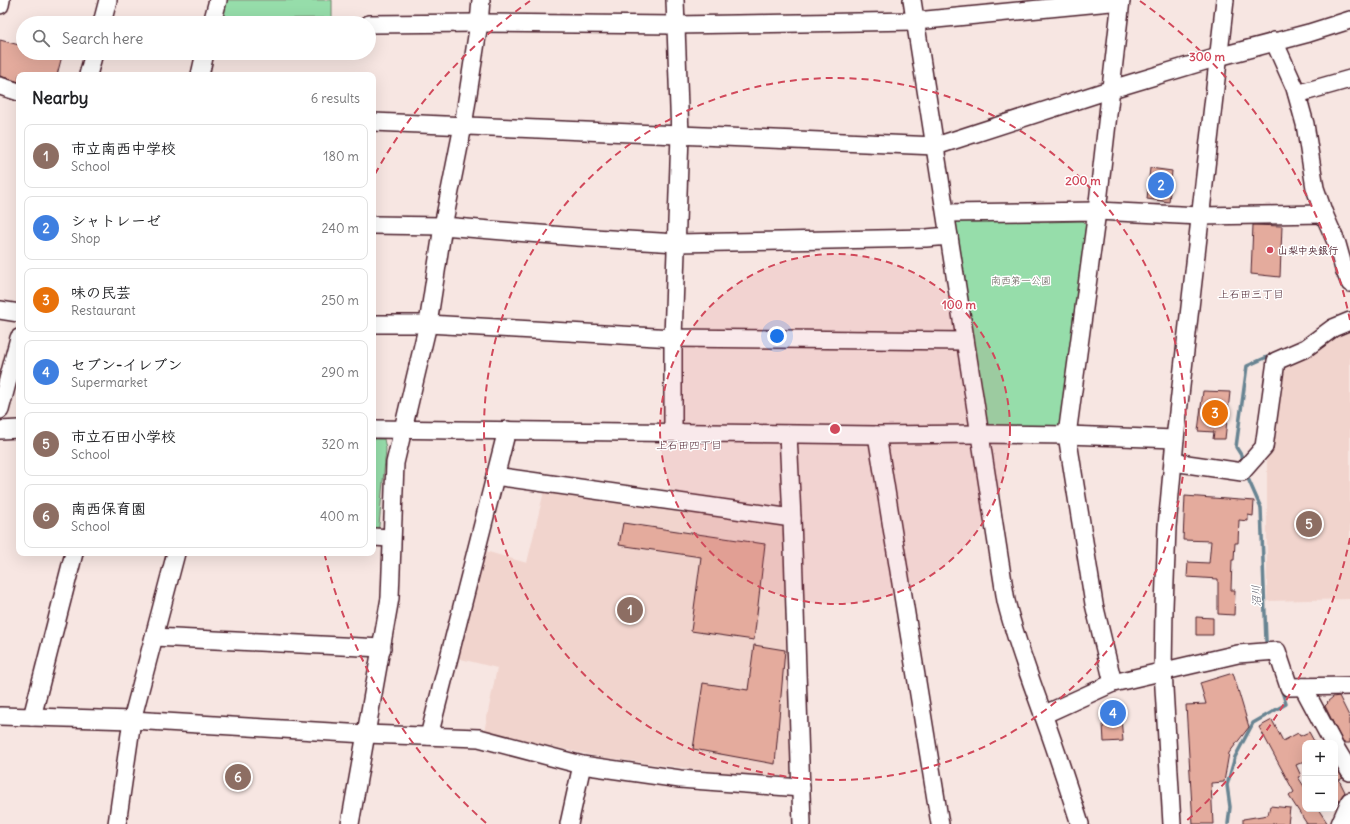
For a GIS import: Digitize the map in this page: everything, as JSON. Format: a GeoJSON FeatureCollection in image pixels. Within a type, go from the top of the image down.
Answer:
{"type":"FeatureCollection","features":[{"type":"Feature","properties":{"kind":"street"},"geometry":{"type":"LineString","coordinates":[[0,5],[1,0]]}},
{"type":"Feature","properties":{"kind":"street"},"geometry":{"type":"LineString","coordinates":[[104,16],[108,0]]}},
{"type":"Feature","properties":{"kind":"street"},"geometry":{"type":"LineString","coordinates":[[214,16],[218,0]]}},
{"type":"Feature","properties":{"kind":"street"},"geometry":{"type":"LineString","coordinates":[[350,824],[390,598],[394,463],[428,324],[443,226],[463,126],[479,23],[481,0]]}},
{"type":"Feature","properties":{"kind":"street"},"geometry":{"type":"LineString","coordinates":[[673,432],[673,338],[680,135],[675,0]]}},
{"type":"Feature","properties":{"kind":"street"},"geometry":{"type":"LineString","coordinates":[[912,0],[1006,601],[1024,661],[1080,824]]}},
{"type":"Feature","properties":{"kind":"street"},"geometry":{"type":"LineString","coordinates":[[376,24],[479,23],[675,25],[916,21],[1121,0],[1097,211],[1067,435],[1094,604],[1113,683]]}},
{"type":"Feature","properties":{"kind":"street"},"geometry":{"type":"LineString","coordinates":[[1172,824],[1163,671],[1167,527],[1175,440],[1225,0]]}},
{"type":"Feature","properties":{"kind":"street"},"geometry":{"type":"LineString","coordinates":[[376,122],[936,146],[1112,89],[1218,57],[1309,33],[1350,20]]}},
{"type":"Feature","properties":{"kind":"street"},"geometry":{"type":"LineString","coordinates":[[1274,41],[1297,94],[1306,124],[1315,188],[1337,244],[1350,284]]}},
{"type":"Feature","properties":{"kind":"street"},"geometry":{"type":"LineString","coordinates":[[89,72],[92,60]]}},
{"type":"Feature","properties":{"kind":"street"},"geometry":{"type":"LineString","coordinates":[[201,72],[203,60]]}},
{"type":"Feature","properties":{"kind":"street"},"geometry":{"type":"LineString","coordinates":[[1297,94],[1350,79]]}},
{"type":"Feature","properties":{"kind":"street"},"geometry":{"type":"LineString","coordinates":[[0,86],[16,91]]}},
{"type":"Feature","properties":{"kind":"street"},"geometry":{"type":"LineString","coordinates":[[946,214],[1097,211],[1200,216],[1324,214]]}},
{"type":"Feature","properties":{"kind":"street"},"geometry":{"type":"LineString","coordinates":[[376,225],[443,226],[577,237],[677,243],[926,238],[949,236]]}},
{"type":"Feature","properties":{"kind":"street"},"geometry":{"type":"LineString","coordinates":[[0,310],[16,313]]}},
{"type":"Feature","properties":{"kind":"street"},"geometry":{"type":"LineString","coordinates":[[1173,462],[1242,472],[1264,447],[1276,361],[1306,348],[1333,328],[1350,321]]}},
{"type":"Feature","properties":{"kind":"street"},"geometry":{"type":"LineString","coordinates":[[376,324],[428,324],[673,338],[965,341]]}},
{"type":"Feature","properties":{"kind":"street"},"geometry":{"type":"LineString","coordinates":[[0,410],[16,349]]}},
{"type":"Feature","properties":{"kind":"street"},"geometry":{"type":"LineString","coordinates":[[0,430],[16,429]]}},
{"type":"Feature","properties":{"kind":"street"},"geometry":{"type":"LineString","coordinates":[[376,429],[877,435],[1067,435],[1175,440]]}},
{"type":"Feature","properties":{"kind":"street"},"geometry":{"type":"LineString","coordinates":[[429,736],[507,430]]}},
{"type":"Feature","properties":{"kind":"street"},"geometry":{"type":"LineString","coordinates":[[788,434],[802,824]]}},
{"type":"Feature","properties":{"kind":"street"},"geometry":{"type":"LineString","coordinates":[[877,435],[940,824]]}},
{"type":"Feature","properties":{"kind":"street"},"geometry":{"type":"LineString","coordinates":[[495,476],[792,518]]}},
{"type":"Feature","properties":{"kind":"street"},"geometry":{"type":"LineString","coordinates":[[376,537],[391,538]]}},
{"type":"Feature","properties":{"kind":"street"},"geometry":{"type":"LineString","coordinates":[[32,717],[73,556]]}},
{"type":"Feature","properties":{"kind":"street"},"geometry":{"type":"LineString","coordinates":[[117,824],[132,720],[175,556]]}},
{"type":"Feature","properties":{"kind":"street"},"geometry":{"type":"LineString","coordinates":[[154,637],[382,648]]}},
{"type":"Feature","properties":{"kind":"street"},"geometry":{"type":"LineString","coordinates":[[1043,715],[1113,683],[1238,654],[1277,651],[1289,687],[1350,686]]}},
{"type":"Feature","properties":{"kind":"street"},"geometry":{"type":"LineString","coordinates":[[1303,687],[1331,740]]}},
{"type":"Feature","properties":{"kind":"street"},"geometry":{"type":"LineString","coordinates":[[0,716],[132,720],[365,734],[479,738],[582,765],[680,780],[801,788]]}},
{"type":"Feature","properties":{"kind":"street"},"geometry":{"type":"LineString","coordinates":[[1338,752],[1350,772]]}},
{"type":"Feature","properties":{"kind":"street"},"geometry":{"type":"LineString","coordinates":[[568,824],[582,765]]}},
{"type":"Feature","properties":{"kind":"street"},"geometry":{"type":"LineString","coordinates":[[1340,824],[1350,801]]}},
{"type":"Feature","properties":{"kind":"shaded area"},"geometry":{"type":"Polygon","coordinates":[[[1350,326],[1350,599],[1267,601],[1267,449],[1278,369],[1350,326]]]}},
{"type":"Feature","properties":{"kind":"shaded area"},"geometry":{"type":"Polygon","coordinates":[[[545,487],[788,521],[794,777],[724,773],[600,757],[484,732],[497,668],[453,657],[485,551],[527,563],[545,487]]]}},
{"type":"Feature","properties":{"kind":"green space"},"geometry":{"type":"Polygon","coordinates":[[[224,0],[332,0],[332,16],[221,16],[224,0]]]}},
{"type":"Feature","properties":{"kind":"green space","name":"南西第一公園"},"geometry":{"type":"Polygon","coordinates":[[[956,220],[1045,222],[1083,221],[1086,224],[1063,428],[981,426],[955,225],[956,220]]]}},
{"type":"Feature","properties":{"kind":"green space"},"geometry":{"type":"Polygon","coordinates":[[[376,439],[384,439],[386,449],[378,536],[376,536],[376,439]]]}},
{"type":"Feature","properties":{"kind":"building"},"geometry":{"type":"Polygon","coordinates":[[[0,40],[16,44],[16,60],[61,60],[58,72],[16,72],[16,81],[0,76],[0,40]]]}},
{"type":"Feature","properties":{"kind":"building"},"geometry":{"type":"Polygon","coordinates":[[[1150,168],[1172,171],[1169,202],[1147,199],[1150,168]]]}},
{"type":"Feature","properties":{"kind":"building"},"geometry":{"type":"Polygon","coordinates":[[[1253,225],[1282,226],[1280,277],[1251,274],[1253,225]]]}},
{"type":"Feature","properties":{"kind":"building"},"geometry":{"type":"Polygon","coordinates":[[[1203,391],[1230,392],[1225,439],[1213,439],[1214,432],[1198,431],[1203,391]]]}},
{"type":"Feature","properties":{"kind":"building"},"geometry":{"type":"Polygon","coordinates":[[[1185,496],[1254,501],[1253,516],[1248,515],[1248,521],[1239,520],[1238,543],[1235,543],[1234,560],[1232,560],[1231,590],[1235,590],[1234,615],[1218,614],[1218,579],[1187,577],[1188,562],[1209,563],[1211,541],[1183,540],[1185,496]]]}},
{"type":"Feature","properties":{"kind":"building"},"geometry":{"type":"Polygon","coordinates":[[[623,523],[765,544],[754,640],[691,631],[701,557],[619,545],[623,523]]]}},
{"type":"Feature","properties":{"kind":"building"},"geometry":{"type":"Polygon","coordinates":[[[1196,617],[1213,618],[1213,635],[1196,635],[1196,617]]]}},
{"type":"Feature","properties":{"kind":"building"},"geometry":{"type":"Polygon","coordinates":[[[754,645],[785,650],[775,764],[693,749],[703,683],[748,690],[754,645]]]}},
{"type":"Feature","properties":{"kind":"building"},"geometry":{"type":"Polygon","coordinates":[[[1233,673],[1249,727],[1229,753],[1224,782],[1211,783],[1213,824],[1193,824],[1186,705],[1206,704],[1200,683],[1233,673]]]}},
{"type":"Feature","properties":{"kind":"building"},"geometry":{"type":"Polygon","coordinates":[[[1339,696],[1350,718],[1350,743],[1344,743],[1342,741],[1325,706],[1333,697],[1339,696]]]}},
{"type":"Feature","properties":{"kind":"building"},"geometry":{"type":"Polygon","coordinates":[[[1120,706],[1123,741],[1104,742],[1102,707],[1120,706]]]}},
{"type":"Feature","properties":{"kind":"building"},"geometry":{"type":"Polygon","coordinates":[[[1272,720],[1283,741],[1298,733],[1300,736],[1309,732],[1313,740],[1302,740],[1302,762],[1296,765],[1301,776],[1298,777],[1302,783],[1302,812],[1320,812],[1328,824],[1307,824],[1289,796],[1294,792],[1259,727],[1272,720]]]}},
{"type":"Feature","properties":{"kind":"building"},"geometry":{"type":"Polygon","coordinates":[[[1338,770],[1343,778],[1339,780],[1345,792],[1338,803],[1338,770]]]}},
{"type":"Feature","properties":{"kind":"building"},"geometry":{"type":"Polygon","coordinates":[[[1270,806],[1290,808],[1288,824],[1243,824],[1243,819],[1268,815],[1270,806]]]}},
{"type":"Feature","properties":{"kind":"waterway","name":"沼川"},"geometry":{"type":"LineString","coordinates":[[1242,464],[1241,455],[1236,447],[1247,366],[1267,357]]}},
{"type":"Feature","properties":{"kind":"waterway","name":"沼川"},"geometry":{"type":"LineString","coordinates":[[1246,474],[1261,508],[1266,641],[1268,646]]}},
{"type":"Feature","properties":{"kind":"waterway","name":"沼川"},"geometry":{"type":"LineString","coordinates":[[1228,824],[1230,807],[1227,785],[1235,757],[1253,723],[1286,704],[1281,688]]}},
{"type":"Feature","properties":{"kind":"place","name":"シャトレーゼ"},"geometry":{"type":"Point","coordinates":[1161,185]}},
{"type":"Feature","properties":{"kind":"place","name":"山梨中央銀行"},"geometry":{"type":"Point","coordinates":[1270,250]}},
{"type":"Feature","properties":{"kind":"place","name":"味の民芸"},"geometry":{"type":"Point","coordinates":[1215,413]}},
{"type":"Feature","properties":{"kind":"place","name":"市立石田小学校"},"geometry":{"type":"Point","coordinates":[1309,524]}},
{"type":"Feature","properties":{"kind":"place","name":"市立南西中学校"},"geometry":{"type":"Point","coordinates":[630,610]}},
{"type":"Feature","properties":{"kind":"place","name":"セブン-イレブン"},"geometry":{"type":"Point","coordinates":[1113,713]}},
{"type":"Feature","properties":{"kind":"place","name":"南西保育園"},"geometry":{"type":"Point","coordinates":[238,777]}},
{"type":"Feature","properties":{"kind":"district","name":"上石田三丁目"},"geometry":{"type":"Point","coordinates":[1251,294]}},
{"type":"Feature","properties":{"kind":"district","name":"上石田四丁目"},"geometry":{"type":"Point","coordinates":[689,445]}}]}
